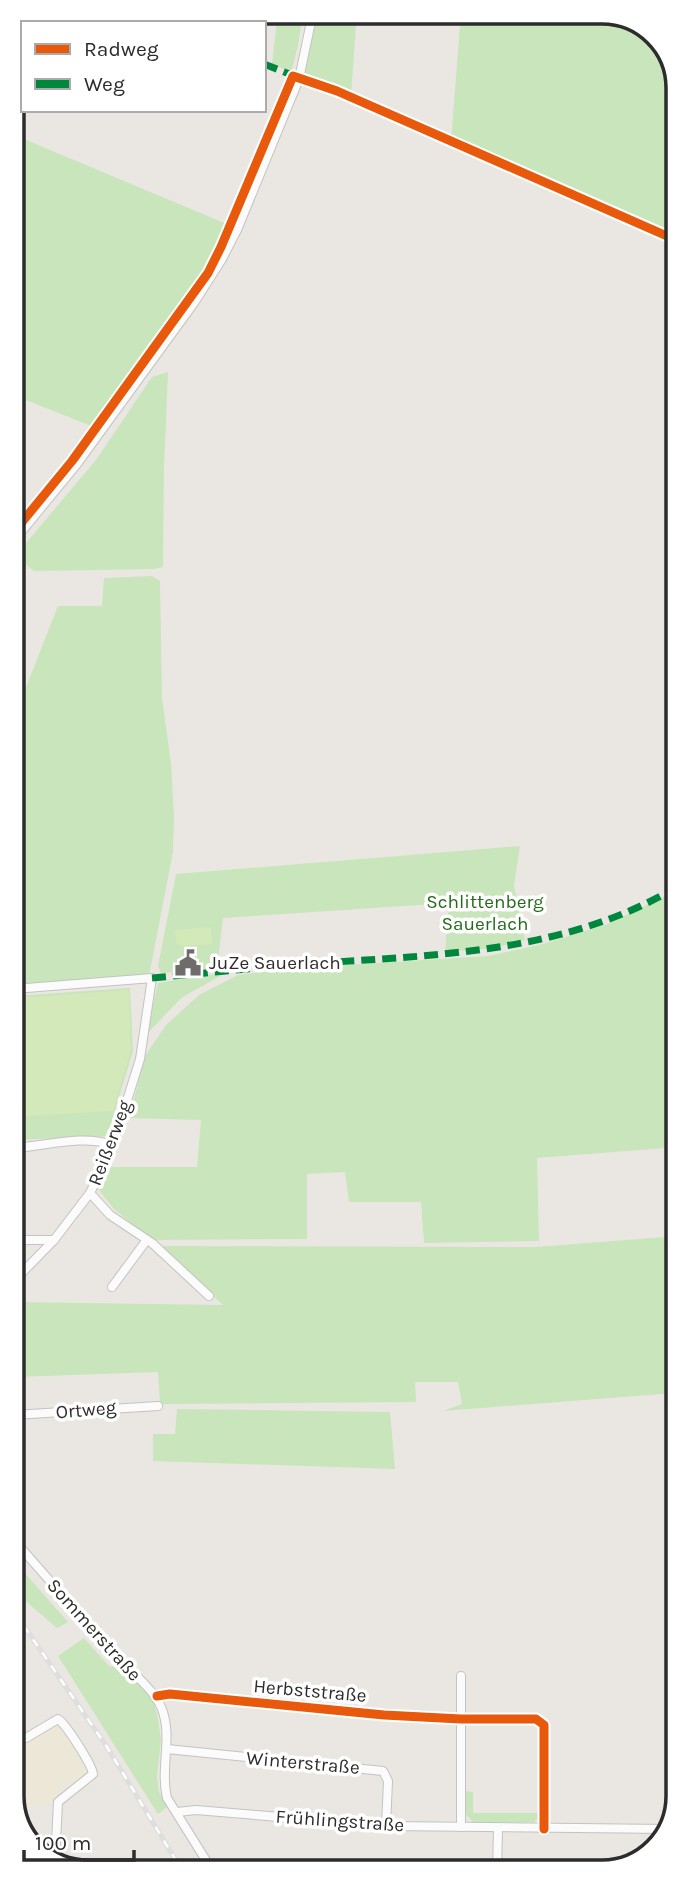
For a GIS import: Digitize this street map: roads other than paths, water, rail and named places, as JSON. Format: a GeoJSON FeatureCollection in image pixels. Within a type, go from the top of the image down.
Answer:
{"type":"FeatureCollection","features":[{"type":"Feature","properties":{"kind":"street"},"geometry":{"type":"LineString","coordinates":[[25,528],[77,464],[187,312],[222,258],[237,230],[299,79],[310,24]]}},
{"type":"Feature","properties":{"kind":"street","name":"Reißerweg"},"geometry":{"type":"LineString","coordinates":[[24,988],[152,978],[140,1059],[113,1145],[90,1193],[54,1240],[24,1271]]}},
{"type":"Feature","properties":{"kind":"street"},"geometry":{"type":"LineString","coordinates":[[24,1147],[75,1141],[101,1141],[113,1145]]}},
{"type":"Feature","properties":{"kind":"street"},"geometry":{"type":"LineString","coordinates":[[90,1193],[110,1215],[152,1243],[209,1296]]}},
{"type":"Feature","properties":{"kind":"street"},"geometry":{"type":"LineString","coordinates":[[24,1240],[54,1240]]}},
{"type":"Feature","properties":{"kind":"street"},"geometry":{"type":"LineString","coordinates":[[112,1287],[146,1241]]}},
{"type":"Feature","properties":{"kind":"street","name":"Ortweg"},"geometry":{"type":"LineString","coordinates":[[24,1414],[158,1406]]}},
{"type":"Feature","properties":{"kind":"street","name":"Sommerstraße"},"geometry":{"type":"LineString","coordinates":[[24,1551],[123,1663],[157,1696],[165,1721],[167,1749],[164,1787],[167,1798],[206,1860]]}},
{"type":"Feature","properties":{"kind":"street"},"geometry":{"type":"LineString","coordinates":[[461,1676],[461,1828],[657,1829]]}},
{"type":"Feature","properties":{"kind":"street","name":"Herbststraße"},"geometry":{"type":"LineString","coordinates":[[157,1696],[170,1694],[307,1709],[461,1719],[536,1719],[544,1725],[544,1829]]}},
{"type":"Feature","properties":{"kind":"street"},"geometry":{"type":"LineString","coordinates":[[24,1739],[58,1719],[71,1732],[92,1767],[93,1774],[58,1802],[56,1851]]}},
{"type":"Feature","properties":{"kind":"street","name":"Winterstraße"},"geometry":{"type":"LineString","coordinates":[[167,1749],[383,1771],[388,1781],[386,1826]]}},
{"type":"Feature","properties":{"kind":"street","name":"Frühlingstraße"},"geometry":{"type":"LineString","coordinates":[[177,1812],[196,1810],[386,1826],[461,1828]]}},
{"type":"Feature","properties":{"kind":"street"},"geometry":{"type":"LineString","coordinates":[[497,1860],[498,1828]]}},
{"type":"Feature","properties":{"kind":"railway"},"geometry":{"type":"LineString","coordinates":[[24,1626],[107,1747],[176,1860]]}},
{"type":"Feature","properties":{"kind":"place","name":"JuZe Sauerlach"},"geometry":{"type":"Point","coordinates":[188,963]}},
{"type":"Feature","properties":{"kind":"park label","name":"Schlittenberg Sauerlach"},"geometry":{"type":"Point","coordinates":[485,913]}}]}
